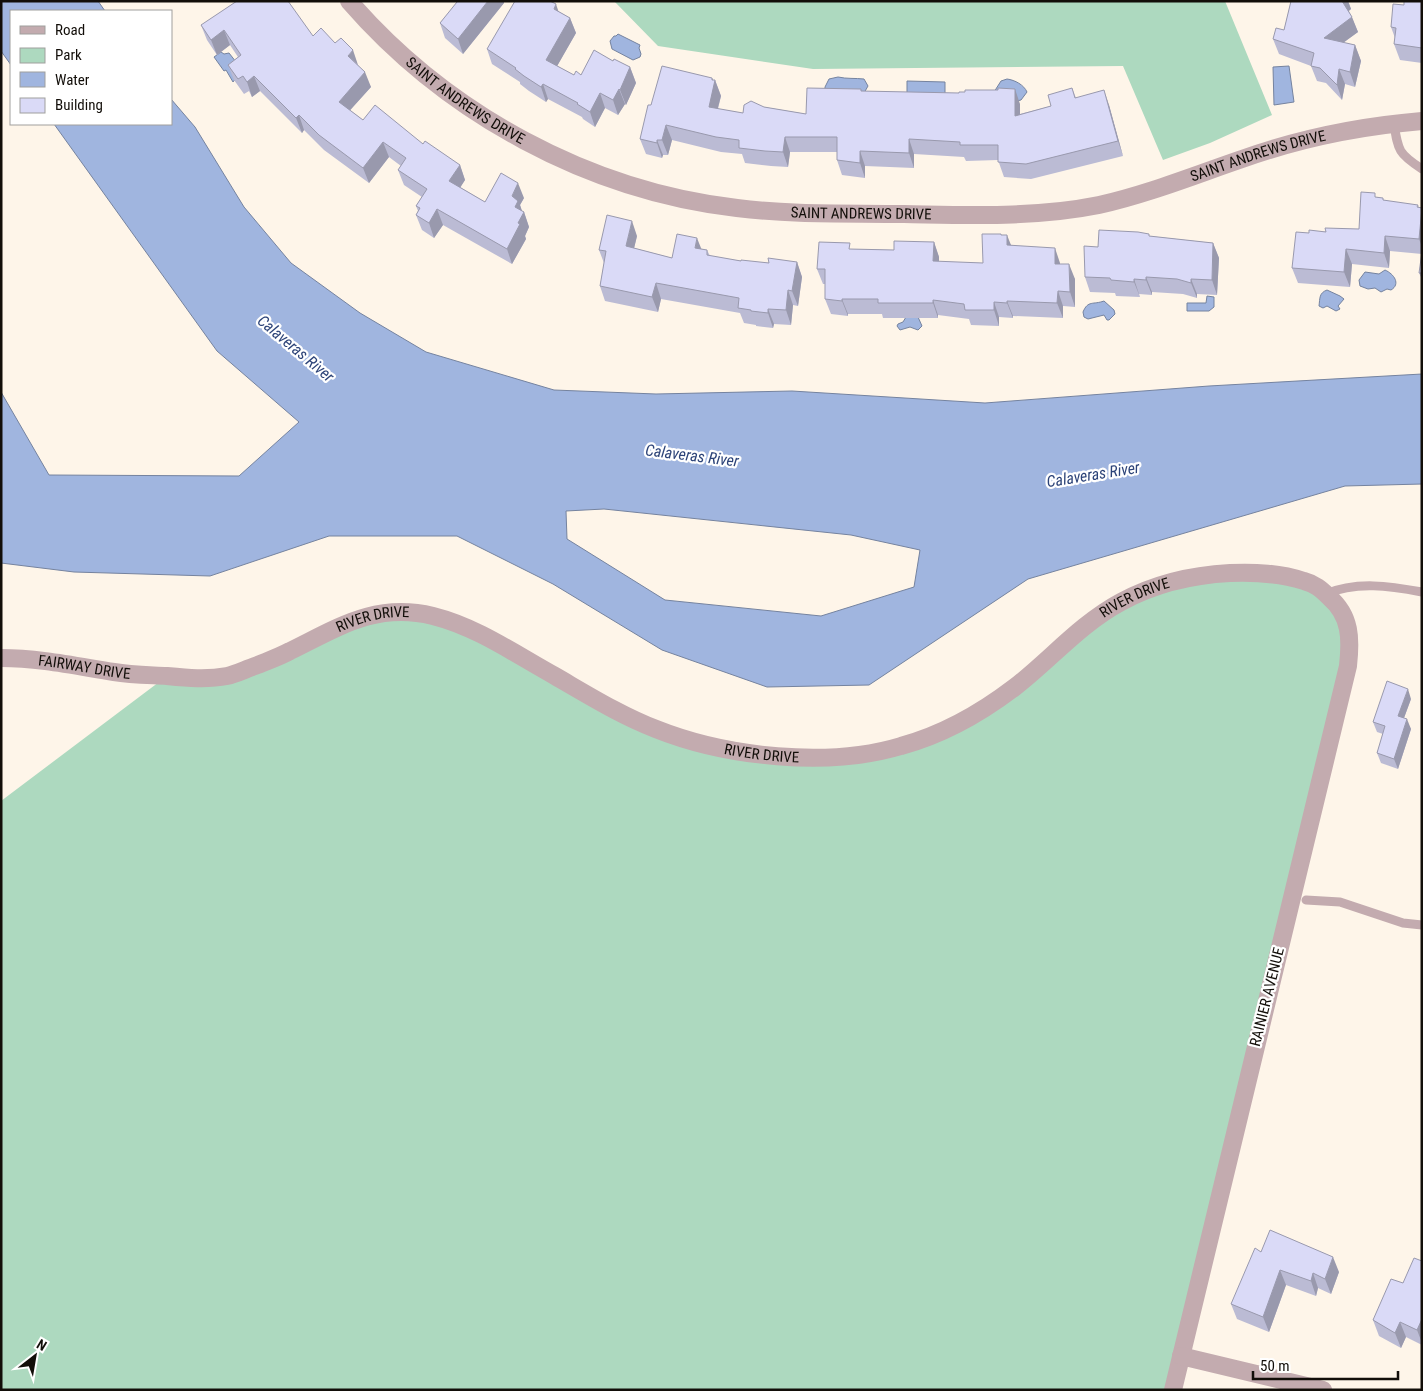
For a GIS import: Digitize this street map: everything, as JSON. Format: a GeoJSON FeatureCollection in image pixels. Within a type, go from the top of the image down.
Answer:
{"type":"FeatureCollection","features":[{"type":"Feature","properties":{"kind":"street","name":"SAINT ANDREWS DRIVE"},"geometry":{"type":"LineString","coordinates":[[350,1],[365,20],[404,57],[438,85],[482,116],[530,143],[579,166],[630,185],[682,199],[736,208],[790,213],[1007,215],[1052,212],[1101,204],[1271,150],[1336,134],[1422,121]]}},
{"type":"Feature","properties":{"kind":"street","name":"RIVER DRIVE"},"geometry":{"type":"LineString","coordinates":[[167,676],[205,679],[230,675],[285,654],[346,622],[369,615],[409,612],[431,616],[481,634],[609,707],[655,728],[681,737],[733,750],[824,758],[875,752],[902,746],[949,728],[1015,687],[1096,617],[1118,603],[1155,587],[1190,578],[1218,574],[1272,573],[1316,584],[1339,606]]}},
{"type":"Feature","properties":{"kind":"street","name":"RAINIER AVENUE"},"geometry":{"type":"LineString","coordinates":[[1173,1390],[1348,666],[1350,645],[1347,622],[1339,606]]}},
{"type":"Feature","properties":{"kind":"street","name":"FAIRWAY DRIVE"},"geometry":{"type":"LineString","coordinates":[[1,658],[61,663],[118,673],[167,676]]}},
{"type":"Feature","properties":{"kind":"street"},"geometry":{"type":"LineString","coordinates":[[1181,1356],[1323,1390]]}},
{"type":"Feature","properties":{"kind":"lane"},"geometry":{"type":"LineString","coordinates":[[1394,124],[1397,146],[1406,158],[1422,169]]}},
{"type":"Feature","properties":{"kind":"lane"},"geometry":{"type":"LineString","coordinates":[[1326,594],[1340,588],[1360,586],[1394,587],[1422,592]]}},
{"type":"Feature","properties":{"kind":"lane"},"geometry":{"type":"LineString","coordinates":[[1306,900],[1340,902],[1403,923],[1422,925]]}},
{"type":"Feature","properties":{"kind":"green space"},"geometry":{"type":"Polygon","coordinates":[[[614,1],[1225,1],[1272,115],[1210,143],[1163,160],[1123,66],[813,69],[658,46],[614,1]]]}},
{"type":"Feature","properties":{"kind":"green space"},"geometry":{"type":"Polygon","coordinates":[[[1247,572],[1315,584],[1347,623],[1348,666],[1171,1390],[1,1390],[1,801],[167,676],[230,675],[346,622],[409,612],[481,634],[655,728],[824,758],[941,732],[1155,587],[1247,572]]]}},
{"type":"Feature","properties":{"kind":"water"},"geometry":{"type":"Polygon","coordinates":[[[1,1],[98,1],[104,10],[10,10],[10,64],[1,51],[1,1]]]}},
{"type":"Feature","properties":{"kind":"water"},"geometry":{"type":"Polygon","coordinates":[[[618,34],[640,45],[640,57],[633,60],[612,49],[610,41],[618,34]]]}},
{"type":"Feature","properties":{"kind":"water"},"geometry":{"type":"Polygon","coordinates":[[[221,52],[224,54],[229,53],[240,67],[241,72],[233,82],[226,70],[224,71],[214,57],[221,52]]]}},
{"type":"Feature","properties":{"kind":"water"},"geometry":{"type":"Polygon","coordinates":[[[1289,66],[1294,102],[1274,105],[1273,67],[1289,66]]]}},
{"type":"Feature","properties":{"kind":"water"},"geometry":{"type":"Polygon","coordinates":[[[838,77],[864,79],[868,86],[864,93],[825,90],[829,79],[838,77]]]}},
{"type":"Feature","properties":{"kind":"water"},"geometry":{"type":"Polygon","coordinates":[[[1007,79],[1019,83],[1026,89],[1027,92],[1021,100],[1012,102],[994,92],[1001,81],[1007,79]]]}},
{"type":"Feature","properties":{"kind":"water"},"geometry":{"type":"Polygon","coordinates":[[[907,81],[945,82],[945,99],[907,100],[907,81]]]}},
{"type":"Feature","properties":{"kind":"water","name":"Calaveras River"},"geometry":{"type":"Polygon","coordinates":[[[172,100],[195,127],[244,207],[291,263],[360,313],[426,352],[554,390],[656,394],[792,391],[985,403],[1209,386],[1422,374],[1422,484],[1345,486],[1028,579],[869,685],[767,687],[662,650],[553,584],[457,536],[329,536],[210,576],[74,572],[1,563],[1,392],[49,475],[239,476],[299,422],[217,351],[55,125],[172,125],[172,100]],[[604,509],[566,511],[567,539],[665,600],[821,616],[914,587],[920,550],[851,535],[604,509]]]}},
{"type":"Feature","properties":{"kind":"water"},"geometry":{"type":"Polygon","coordinates":[[[1385,270],[1391,274],[1396,282],[1396,285],[1391,290],[1387,289],[1381,292],[1375,288],[1368,289],[1360,286],[1359,280],[1365,272],[1379,274],[1385,270]]]}},
{"type":"Feature","properties":{"kind":"water"},"geometry":{"type":"Polygon","coordinates":[[[1327,290],[1344,299],[1338,306],[1340,309],[1336,311],[1327,306],[1323,308],[1319,306],[1321,294],[1327,290]]]}},
{"type":"Feature","properties":{"kind":"water"},"geometry":{"type":"Polygon","coordinates":[[[1207,296],[1214,297],[1214,307],[1209,311],[1187,311],[1187,303],[1206,303],[1207,296]]]}},
{"type":"Feature","properties":{"kind":"water"},"geometry":{"type":"Polygon","coordinates":[[[1104,301],[1114,310],[1115,314],[1109,320],[1104,315],[1088,319],[1084,317],[1083,312],[1087,306],[1104,301]]]}},
{"type":"Feature","properties":{"kind":"water"},"geometry":{"type":"Polygon","coordinates":[[[906,317],[918,317],[922,326],[918,330],[910,327],[900,330],[897,326],[906,317]]]}},
{"type":"Feature","properties":{"kind":"building"},"geometry":{"type":"Polygon","coordinates":[[[237,1],[288,1],[313,36],[321,28],[335,43],[341,38],[353,50],[348,56],[365,72],[339,102],[363,120],[375,105],[423,144],[425,141],[460,165],[449,181],[485,202],[501,173],[518,183],[512,196],[518,201],[515,207],[524,212],[507,249],[437,209],[429,223],[416,215],[420,208],[416,206],[427,189],[398,170],[406,158],[383,142],[363,168],[319,135],[299,115],[296,118],[254,76],[247,82],[243,76],[238,79],[228,65],[241,55],[224,30],[211,40],[201,25],[237,1]]]}},
{"type":"Feature","properties":{"kind":"building"},"geometry":{"type":"Polygon","coordinates":[[[457,1],[488,1],[458,39],[440,23],[457,1]]]}},
{"type":"Feature","properties":{"kind":"building"},"geometry":{"type":"Polygon","coordinates":[[[515,1],[550,1],[556,4],[554,9],[570,18],[546,60],[574,75],[576,71],[581,75],[594,50],[613,61],[614,59],[630,67],[620,90],[613,100],[600,93],[590,112],[578,103],[543,84],[541,87],[487,49],[515,1]]]}},
{"type":"Feature","properties":{"kind":"building"},"geometry":{"type":"Polygon","coordinates":[[[1291,1],[1342,1],[1352,17],[1324,38],[1355,45],[1350,72],[1339,69],[1337,85],[1320,68],[1311,66],[1314,53],[1273,39],[1276,28],[1284,30],[1291,1]]]}},
{"type":"Feature","properties":{"kind":"building"},"geometry":{"type":"Polygon","coordinates":[[[1404,1],[1422,1],[1422,48],[1394,44],[1396,28],[1391,27],[1393,4],[1404,5],[1404,1]]]}},
{"type":"Feature","properties":{"kind":"building"},"geometry":{"type":"Polygon","coordinates":[[[662,66],[712,78],[712,80],[715,80],[709,107],[743,113],[744,105],[751,101],[764,107],[806,114],[807,88],[959,93],[965,92],[965,90],[1015,89],[1015,116],[1051,106],[1048,95],[1072,88],[1075,98],[1104,90],[1118,141],[1026,164],[998,162],[998,145],[960,145],[960,142],[909,139],[909,153],[860,151],[860,163],[837,160],[837,137],[785,137],[783,152],[765,151],[739,148],[739,140],[716,137],[666,125],[662,140],[657,140],[657,143],[640,139],[648,105],[651,105],[662,66]]]}},
{"type":"Feature","properties":{"kind":"building"},"geometry":{"type":"Polygon","coordinates":[[[1361,192],[1375,193],[1375,197],[1383,198],[1383,200],[1418,205],[1417,207],[1422,208],[1419,239],[1385,236],[1384,253],[1346,249],[1344,272],[1292,268],[1296,232],[1309,233],[1309,230],[1326,232],[1325,228],[1359,229],[1361,192]]]}},
{"type":"Feature","properties":{"kind":"building"},"geometry":{"type":"Polygon","coordinates":[[[607,215],[632,221],[626,246],[672,258],[677,234],[697,238],[695,248],[707,250],[707,255],[741,261],[769,263],[768,258],[797,262],[792,291],[788,290],[786,310],[768,309],[768,313],[751,311],[738,308],[739,298],[656,283],[652,297],[600,286],[606,251],[599,250],[607,215]]]}},
{"type":"Feature","properties":{"kind":"building"},"geometry":{"type":"Polygon","coordinates":[[[1099,230],[1138,232],[1149,234],[1149,236],[1213,243],[1212,280],[1191,279],[1191,283],[1177,279],[1146,277],[1146,280],[1134,279],[1134,282],[1111,280],[1110,278],[1085,277],[1084,246],[1098,247],[1099,230]]]}},
{"type":"Feature","properties":{"kind":"building"},"geometry":{"type":"Polygon","coordinates":[[[982,234],[1007,235],[1007,245],[1055,248],[1055,264],[1069,264],[1070,292],[1058,291],[1057,303],[994,302],[994,310],[965,310],[964,304],[933,300],[933,303],[878,303],[878,299],[842,299],[842,301],[825,299],[825,269],[817,269],[819,242],[850,243],[849,249],[894,250],[894,241],[934,242],[933,261],[983,263],[982,234]]]}},
{"type":"Feature","properties":{"kind":"building"},"geometry":{"type":"Polygon","coordinates":[[[1422,252],[1422,273],[1419,273],[1422,252]]]}},
{"type":"Feature","properties":{"kind":"building"},"geometry":{"type":"Polygon","coordinates":[[[1387,681],[1408,689],[1398,716],[1407,719],[1394,759],[1377,753],[1385,726],[1373,722],[1387,681]]]}},
{"type":"Feature","properties":{"kind":"building"},"geometry":{"type":"Polygon","coordinates":[[[1270,1230],[1333,1257],[1325,1279],[1313,1273],[1311,1281],[1280,1270],[1263,1317],[1231,1304],[1255,1248],[1261,1252],[1270,1230]]]}},
{"type":"Feature","properties":{"kind":"building"},"geometry":{"type":"Polygon","coordinates":[[[1414,1258],[1422,1261],[1422,1319],[1417,1330],[1400,1322],[1395,1333],[1373,1320],[1391,1279],[1403,1283],[1414,1258]]]}}]}
